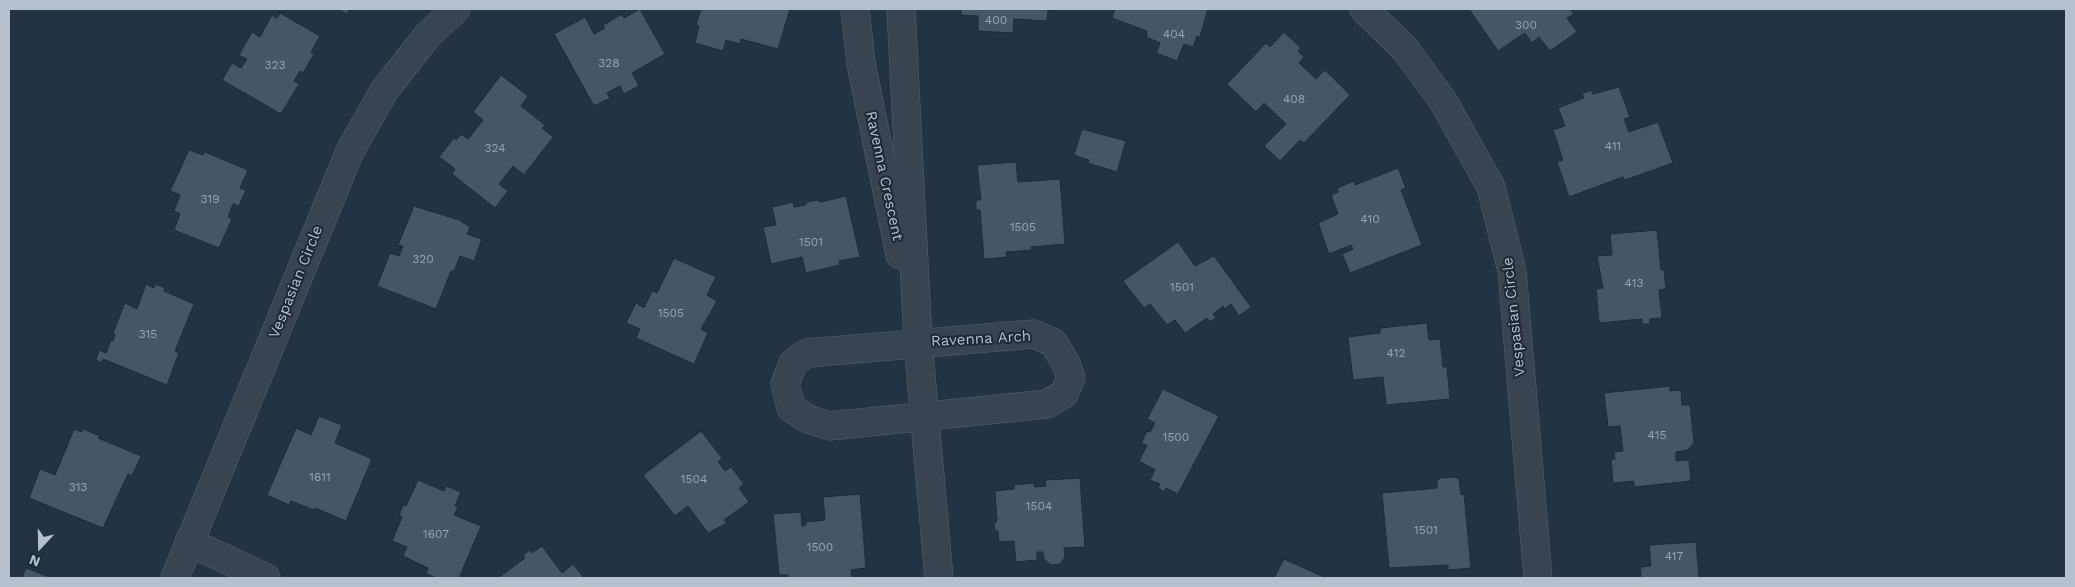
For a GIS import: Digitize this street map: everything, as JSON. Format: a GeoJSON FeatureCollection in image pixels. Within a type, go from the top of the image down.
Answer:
{"type":"FeatureCollection","features":[{"type":"Feature","properties":{"kind":"street","name":"Vespasian Circle"},"geometry":{"type":"LineString","coordinates":[[175,578],[350,151],[384,91],[427,36],[456,9]]}},
{"type":"Feature","properties":{"kind":"street","name":"Ravenna Crescent"},"geometry":{"type":"LineString","coordinates":[[855,9],[861,63],[918,342]]}},
{"type":"Feature","properties":{"kind":"street","name":"Ravenna Crescent"},"geometry":{"type":"LineString","coordinates":[[902,9],[918,342],[939,578]]}},
{"type":"Feature","properties":{"kind":"street","name":"Vespasian Circle"},"geometry":{"type":"LineString","coordinates":[[1364,9],[1404,48],[1437,93],[1491,187],[1512,271],[1538,578]]}},
{"type":"Feature","properties":{"kind":"street","name":"Ravenna Arch"},"geometry":{"type":"LineString","coordinates":[[1034,334],[1054,343],[1066,364],[1071,378],[1064,394],[1047,404],[830,426],[808,419],[791,408],[785,384],[793,363],[807,353],[918,342],[1034,334]]}},
{"type":"Feature","properties":{"kind":"street"},"geometry":{"type":"LineString","coordinates":[[190,542],[266,578]]}},
{"type":"Feature","properties":{"kind":"building"},"geometry":{"type":"Polygon","coordinates":[[[339,9],[350,9],[346,14],[339,9]]]}},
{"type":"Feature","properties":{"kind":"building"},"geometry":{"type":"Polygon","coordinates":[[[640,9],[665,54],[632,73],[639,86],[624,94],[620,86],[607,93],[610,98],[594,106],[554,34],[585,17],[594,34],[605,28],[603,25],[622,14],[624,18],[640,9]]]}},
{"type":"Feature","properties":{"kind":"building"},"geometry":{"type":"Polygon","coordinates":[[[701,9],[790,9],[778,49],[741,39],[740,44],[726,40],[723,51],[695,43],[699,26],[696,25],[701,9]]]}},
{"type":"Feature","properties":{"kind":"building"},"geometry":{"type":"Polygon","coordinates":[[[961,9],[1048,9],[1047,21],[1014,19],[1013,33],[978,31],[978,16],[961,15],[961,9]]]}},
{"type":"Feature","properties":{"kind":"building"},"geometry":{"type":"Polygon","coordinates":[[[1115,9],[1208,9],[1200,37],[1197,36],[1193,47],[1184,44],[1177,61],[1156,53],[1160,43],[1146,37],[1147,31],[1112,18],[1115,9]]]}},
{"type":"Feature","properties":{"kind":"building"},"geometry":{"type":"Polygon","coordinates":[[[1469,9],[1570,9],[1574,14],[1567,18],[1577,32],[1550,51],[1539,37],[1532,43],[1525,33],[1498,51],[1469,9]]]}},
{"type":"Feature","properties":{"kind":"building"},"geometry":{"type":"Polygon","coordinates":[[[280,13],[320,36],[311,52],[314,54],[303,73],[300,71],[294,81],[299,84],[281,114],[222,80],[232,63],[241,68],[247,59],[239,55],[252,32],[260,37],[272,15],[277,18],[280,13]]]}},
{"type":"Feature","properties":{"kind":"building"},"geometry":{"type":"Polygon","coordinates":[[[1284,32],[1301,48],[1298,51],[1304,57],[1299,63],[1316,79],[1325,70],[1350,95],[1304,143],[1300,140],[1280,161],[1264,146],[1286,124],[1264,103],[1256,112],[1227,84],[1266,43],[1270,47],[1284,32]]]}},
{"type":"Feature","properties":{"kind":"building"},"geometry":{"type":"Polygon","coordinates":[[[501,75],[528,96],[521,106],[545,125],[542,128],[553,137],[524,175],[513,166],[499,184],[508,191],[495,208],[452,174],[455,169],[439,157],[454,138],[456,140],[461,134],[468,139],[483,120],[473,112],[501,75]]]}},
{"type":"Feature","properties":{"kind":"building"},"geometry":{"type":"Polygon","coordinates":[[[1619,87],[1630,117],[1624,119],[1629,132],[1658,122],[1673,163],[1625,180],[1623,177],[1569,197],[1557,162],[1563,160],[1553,130],[1565,126],[1558,108],[1584,98],[1582,94],[1591,90],[1593,94],[1619,87]]]}},
{"type":"Feature","properties":{"kind":"building"},"geometry":{"type":"Polygon","coordinates":[[[1082,129],[1126,141],[1117,172],[1088,163],[1089,160],[1074,155],[1082,129]]]}},
{"type":"Feature","properties":{"kind":"building"},"geometry":{"type":"Polygon","coordinates":[[[189,150],[203,155],[205,152],[248,170],[240,188],[246,190],[239,206],[233,204],[228,217],[232,219],[219,248],[174,230],[180,214],[174,211],[180,195],[170,191],[189,150]]]}},
{"type":"Feature","properties":{"kind":"building"},"geometry":{"type":"Polygon","coordinates":[[[1016,162],[1018,182],[1060,179],[1065,244],[1031,247],[1032,250],[1006,252],[1007,257],[984,259],[980,210],[976,210],[976,200],[981,200],[977,165],[1016,162]]]}},
{"type":"Feature","properties":{"kind":"building"},"geometry":{"type":"Polygon","coordinates":[[[1398,168],[1406,188],[1401,190],[1422,245],[1350,273],[1342,254],[1353,249],[1351,245],[1329,254],[1318,223],[1338,214],[1331,195],[1338,192],[1337,188],[1354,181],[1355,185],[1398,168]]]}},
{"type":"Feature","properties":{"kind":"building"},"geometry":{"type":"Polygon","coordinates":[[[846,196],[860,257],[839,261],[840,265],[806,273],[802,257],[771,264],[763,227],[776,225],[772,207],[793,202],[794,207],[805,205],[807,202],[817,200],[821,202],[846,196]]]}},
{"type":"Feature","properties":{"kind":"building"},"geometry":{"type":"Polygon","coordinates":[[[414,206],[459,220],[470,227],[467,234],[482,239],[474,261],[460,256],[454,271],[451,271],[436,309],[377,286],[390,253],[399,256],[403,246],[398,245],[414,206]]]}},
{"type":"Feature","properties":{"kind":"building"},"geometry":{"type":"Polygon","coordinates":[[[1657,230],[1661,270],[1664,270],[1666,289],[1659,290],[1662,318],[1650,319],[1650,324],[1642,324],[1642,319],[1599,323],[1596,289],[1603,288],[1597,256],[1612,255],[1610,234],[1657,230]]]}},
{"type":"Feature","properties":{"kind":"building"},"geometry":{"type":"Polygon","coordinates":[[[1178,242],[1195,266],[1214,256],[1251,307],[1239,316],[1231,304],[1224,309],[1223,306],[1213,314],[1216,318],[1210,322],[1207,318],[1185,333],[1175,320],[1167,325],[1150,304],[1144,308],[1123,281],[1178,242]]]}},
{"type":"Feature","properties":{"kind":"building"},"geometry":{"type":"Polygon","coordinates":[[[674,258],[716,277],[707,295],[717,301],[701,329],[708,333],[694,364],[636,338],[640,329],[626,323],[636,303],[644,308],[652,291],[657,293],[674,258]]]}},
{"type":"Feature","properties":{"kind":"building"},"geometry":{"type":"Polygon","coordinates":[[[146,284],[154,288],[155,284],[165,288],[164,291],[194,304],[175,351],[179,353],[167,385],[103,359],[102,363],[96,360],[99,350],[106,353],[111,340],[113,341],[115,334],[113,333],[125,303],[137,309],[146,284]]]}},
{"type":"Feature","properties":{"kind":"building"},"geometry":{"type":"Polygon","coordinates":[[[1427,323],[1429,340],[1440,339],[1443,367],[1447,367],[1450,399],[1386,405],[1383,377],[1353,380],[1348,337],[1380,333],[1380,328],[1427,323]]]}},
{"type":"Feature","properties":{"kind":"building"},"geometry":{"type":"Polygon","coordinates":[[[1670,386],[1670,391],[1681,390],[1682,405],[1690,405],[1694,443],[1688,450],[1676,452],[1676,461],[1689,460],[1691,481],[1634,487],[1634,481],[1613,483],[1611,459],[1615,459],[1614,452],[1623,451],[1620,426],[1608,427],[1604,393],[1670,386]]]}},
{"type":"Feature","properties":{"kind":"building"},"geometry":{"type":"Polygon","coordinates":[[[1163,389],[1219,416],[1178,494],[1166,488],[1164,492],[1158,488],[1160,484],[1150,480],[1155,470],[1139,461],[1147,445],[1141,443],[1147,431],[1150,432],[1155,423],[1147,419],[1163,389]]]}},
{"type":"Feature","properties":{"kind":"building"},"geometry":{"type":"Polygon","coordinates":[[[319,416],[342,425],[335,443],[372,459],[346,521],[315,508],[314,510],[291,501],[289,505],[267,495],[296,428],[311,435],[319,416]]]}},
{"type":"Feature","properties":{"kind":"building"},"geometry":{"type":"Polygon","coordinates":[[[74,429],[82,432],[83,429],[100,436],[98,438],[141,456],[132,476],[128,474],[103,528],[29,498],[40,469],[55,475],[74,429]]]}},
{"type":"Feature","properties":{"kind":"building"},"geometry":{"type":"Polygon","coordinates":[[[701,431],[722,458],[718,462],[725,471],[731,467],[744,484],[739,488],[749,502],[724,520],[727,523],[708,533],[688,506],[675,516],[643,475],[701,431]]]}},
{"type":"Feature","properties":{"kind":"building"},"geometry":{"type":"Polygon","coordinates":[[[1455,477],[1459,479],[1461,495],[1464,494],[1471,568],[1448,570],[1448,565],[1389,568],[1382,493],[1437,488],[1437,481],[1440,478],[1455,477]]]}},
{"type":"Feature","properties":{"kind":"building"},"geometry":{"type":"Polygon","coordinates":[[[1080,478],[1085,547],[1064,548],[1065,557],[1060,564],[1051,565],[1044,559],[1043,552],[1037,552],[1037,560],[1016,562],[1014,541],[999,542],[998,531],[995,531],[994,522],[997,522],[995,491],[1014,489],[1014,485],[1034,483],[1035,487],[1046,486],[1045,480],[1080,478]]]}},
{"type":"Feature","properties":{"kind":"building"},"geometry":{"type":"Polygon","coordinates":[[[418,480],[444,491],[446,486],[461,492],[455,506],[458,507],[454,515],[481,526],[459,578],[437,578],[426,574],[428,568],[403,556],[407,547],[392,541],[402,517],[399,516],[403,505],[406,506],[418,480]]]}},
{"type":"Feature","properties":{"kind":"building"},"geometry":{"type":"Polygon","coordinates":[[[860,494],[866,568],[851,570],[852,578],[789,578],[788,575],[779,575],[773,514],[801,512],[802,526],[806,525],[806,522],[825,520],[823,497],[860,494]]]}},
{"type":"Feature","properties":{"kind":"building"},"geometry":{"type":"Polygon","coordinates":[[[1696,542],[1699,578],[1641,578],[1640,567],[1651,566],[1649,545],[1696,542]]]}},
{"type":"Feature","properties":{"kind":"building"},"geometry":{"type":"Polygon","coordinates":[[[542,546],[562,573],[573,564],[584,578],[498,578],[525,558],[523,555],[530,550],[532,553],[542,546]]]}},
{"type":"Feature","properties":{"kind":"building"},"geometry":{"type":"Polygon","coordinates":[[[1284,559],[1326,578],[1274,578],[1284,559]]]}},
{"type":"Feature","properties":{"kind":"building"},"geometry":{"type":"Polygon","coordinates":[[[26,568],[52,578],[22,578],[26,568]]]}}]}
